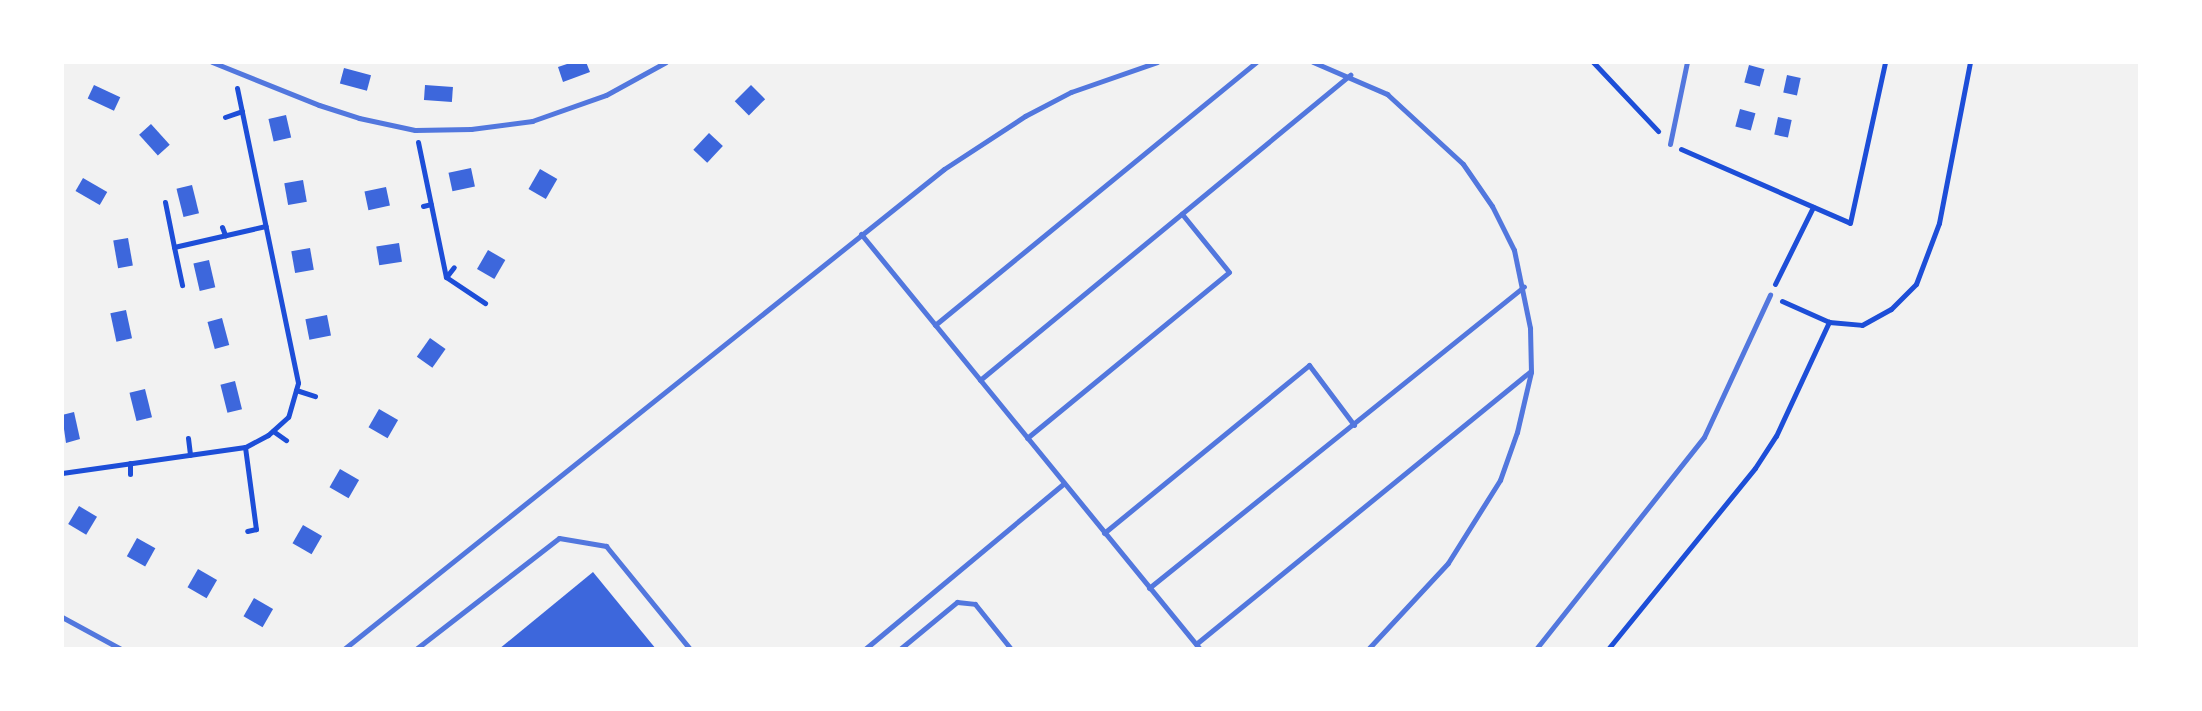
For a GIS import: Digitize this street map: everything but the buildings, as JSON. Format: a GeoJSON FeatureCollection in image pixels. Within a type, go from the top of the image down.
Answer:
{"type":"FeatureCollection","features":[{"type":"Feature","properties":{"kind":"lane"},"geometry":{"type":"LineString","coordinates":[[212,62],[359,118],[415,130],[471,129],[532,121],[606,95],[666,62]]}},
{"type":"Feature","properties":{"kind":"lane"},"geometry":{"type":"LineString","coordinates":[[344,649],[944,169],[1025,116],[1071,92],[1157,62]]}},
{"type":"Feature","properties":{"kind":"lane"},"geometry":{"type":"LineString","coordinates":[[935,325],[1256,62]]}},
{"type":"Feature","properties":{"kind":"lane"},"geometry":{"type":"LineString","coordinates":[[1313,62],[1350,75],[1387,94],[1463,164],[1498,217],[1514,250],[1524,286],[1530,328],[1531,372],[1517,432],[1500,480],[1448,563],[1368,649]]}},
{"type":"Feature","properties":{"kind":"lane"},"geometry":{"type":"LineString","coordinates":[[1670,144],[1687,62]]}},
{"type":"Feature","properties":{"kind":"lane"},"geometry":{"type":"LineString","coordinates":[[980,380],[1350,75]]}},
{"type":"Feature","properties":{"kind":"lane"},"geometry":{"type":"LineString","coordinates":[[1027,438],[1229,272],[1182,214]]}},
{"type":"Feature","properties":{"kind":"lane"},"geometry":{"type":"LineString","coordinates":[[861,234],[1198,647],[1531,372]]}},
{"type":"Feature","properties":{"kind":"lane"},"geometry":{"type":"LineString","coordinates":[[1149,588],[1524,286]]}},
{"type":"Feature","properties":{"kind":"lane"},"geometry":{"type":"LineString","coordinates":[[1536,649],[1704,437],[1770,295]]}},
{"type":"Feature","properties":{"kind":"lane"},"geometry":{"type":"LineString","coordinates":[[1104,533],[1309,365],[1354,425]]}},
{"type":"Feature","properties":{"kind":"lane"},"geometry":{"type":"LineString","coordinates":[[865,649],[1064,483]]}},
{"type":"Feature","properties":{"kind":"lane"},"geometry":{"type":"LineString","coordinates":[[416,649],[559,538],[606,546],[690,649]]}},
{"type":"Feature","properties":{"kind":"lane"},"geometry":{"type":"LineString","coordinates":[[900,649],[957,602],[975,604],[1011,649]]}},
{"type":"Feature","properties":{"kind":"lane"},"geometry":{"type":"LineString","coordinates":[[62,617],[121,649]]}},
{"type":"Feature","properties":{"kind":"path"},"geometry":{"type":"LineString","coordinates":[[1593,62],[1670,144],[1850,223],[1885,62]]}},
{"type":"Feature","properties":{"kind":"path"},"geometry":{"type":"LineString","coordinates":[[1813,207],[1770,295],[1829,322],[1862,325],[1877,319],[1916,284],[1939,223],[1970,62]]}},
{"type":"Feature","properties":{"kind":"path"},"geometry":{"type":"LineString","coordinates":[[62,473],[245,447],[273,431],[288,417],[298,383],[234,71]]}},
{"type":"Feature","properties":{"kind":"path"},"geometry":{"type":"LineString","coordinates":[[225,117],[242,111]]}},
{"type":"Feature","properties":{"kind":"path"},"geometry":{"type":"LineString","coordinates":[[415,130],[446,277],[471,297],[485,303]]}},
{"type":"Feature","properties":{"kind":"path"},"geometry":{"type":"LineString","coordinates":[[165,202],[182,285]]}},
{"type":"Feature","properties":{"kind":"path"},"geometry":{"type":"LineString","coordinates":[[423,206],[431,204]]}},
{"type":"Feature","properties":{"kind":"path"},"geometry":{"type":"LineString","coordinates":[[174,247],[266,226]]}},
{"type":"Feature","properties":{"kind":"path"},"geometry":{"type":"LineString","coordinates":[[222,227],[225,235]]}},
{"type":"Feature","properties":{"kind":"path"},"geometry":{"type":"LineString","coordinates":[[430,239],[438,238]]}},
{"type":"Feature","properties":{"kind":"path"},"geometry":{"type":"LineString","coordinates":[[446,277],[454,267]]}},
{"type":"Feature","properties":{"kind":"path"},"geometry":{"type":"LineString","coordinates":[[1608,649],[1755,468],[1776,436],[1829,322]]}},
{"type":"Feature","properties":{"kind":"path"},"geometry":{"type":"LineString","coordinates":[[296,390],[315,396]]}},
{"type":"Feature","properties":{"kind":"path"},"geometry":{"type":"LineString","coordinates":[[273,431],[286,440]]}},
{"type":"Feature","properties":{"kind":"path"},"geometry":{"type":"LineString","coordinates":[[188,438],[190,455]]}},
{"type":"Feature","properties":{"kind":"path"},"geometry":{"type":"LineString","coordinates":[[245,447],[256,529],[251,539]]}},
{"type":"Feature","properties":{"kind":"path"},"geometry":{"type":"LineString","coordinates":[[130,463],[130,474]]}},
{"type":"Feature","properties":{"kind":"path"},"geometry":{"type":"LineString","coordinates":[[253,504],[262,511]]}},
{"type":"Feature","properties":{"kind":"path"},"geometry":{"type":"LineString","coordinates":[[247,531],[256,529]]}}]}
